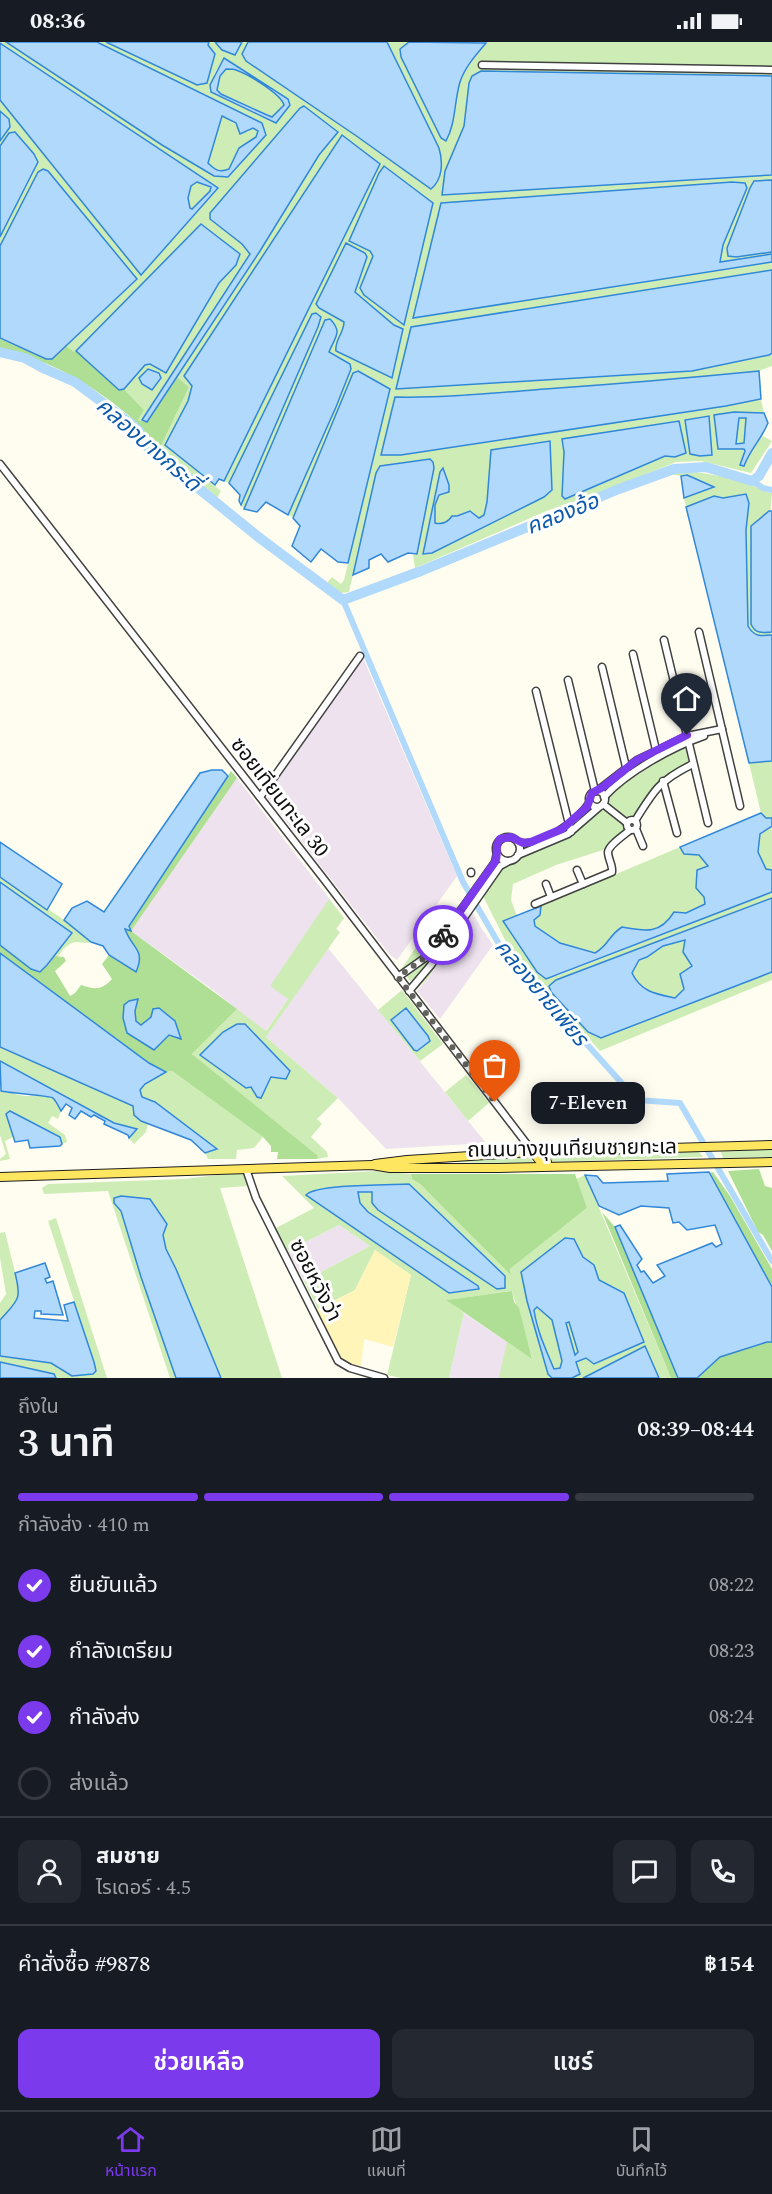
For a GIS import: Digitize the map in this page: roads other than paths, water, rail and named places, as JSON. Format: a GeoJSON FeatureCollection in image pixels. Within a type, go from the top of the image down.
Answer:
{"type":"FeatureCollection","features":[{"type":"Feature","properties":{"kind":"main road","name":"ถนนบางขุนเทียนชายทะเล"},"geometry":{"type":"LineString","coordinates":[[0,1177],[372,1165],[407,1160],[532,1152],[772,1145]]}},
{"type":"Feature","properties":{"kind":"main road"},"geometry":{"type":"LineString","coordinates":[[547,1162],[549,1155],[555,1151]]}},
{"type":"Feature","properties":{"kind":"main road"},"geometry":{"type":"LineString","coordinates":[[532,1152],[539,1160],[560,1167]]}},
{"type":"Feature","properties":{"kind":"main road","name":"ถนนบางขุนเทียนชายทะเล"},"geometry":{"type":"LineString","coordinates":[[372,1165],[390,1168],[560,1167],[772,1162]]}},
{"type":"Feature","properties":{"kind":"street"},"geometry":{"type":"LineString","coordinates":[[482,65],[772,70]]}},
{"type":"Feature","properties":{"kind":"street","name":"ซอยเทียนทะเล 30"},"geometry":{"type":"LineString","coordinates":[[0,464],[260,797],[532,1152]]}},
{"type":"Feature","properties":{"kind":"street"},"geometry":{"type":"LineString","coordinates":[[699,632],[740,806]]}},
{"type":"Feature","properties":{"kind":"street"},"geometry":{"type":"LineString","coordinates":[[664,640],[708,823]]}},
{"type":"Feature","properties":{"kind":"street"},"geometry":{"type":"LineString","coordinates":[[633,654],[657,754]]}},
{"type":"Feature","properties":{"kind":"street"},"geometry":{"type":"LineString","coordinates":[[260,797],[360,656]]}},
{"type":"Feature","properties":{"kind":"street"},"geometry":{"type":"LineString","coordinates":[[602,667],[628,778]]}},
{"type":"Feature","properties":{"kind":"street"},"geometry":{"type":"LineString","coordinates":[[568,680],[596,791],[604,797]]}},
{"type":"Feature","properties":{"kind":"street"},"geometry":{"type":"LineString","coordinates":[[536,691],[569,828]]}},
{"type":"Feature","properties":{"kind":"street"},"geometry":{"type":"LineString","coordinates":[[409,991],[433,962],[467,901],[500,866],[514,860],[519,855],[557,840],[589,803],[590,795],[626,769],[688,738],[722,729]]}},
{"type":"Feature","properties":{"kind":"street"},"geometry":{"type":"LineString","coordinates":[[398,977],[425,958],[471,908],[495,862],[498,842],[504,837],[511,837],[518,842],[531,842],[569,828],[600,806],[604,797],[657,754]]}},
{"type":"Feature","properties":{"kind":"street"},"geometry":{"type":"LineString","coordinates":[[535,904],[612,872],[609,848],[637,826],[635,821],[651,795],[663,781],[693,764]]}},
{"type":"Feature","properties":{"kind":"street"},"geometry":{"type":"LineString","coordinates":[[663,781],[677,833]]}},
{"type":"Feature","properties":{"kind":"street"},"geometry":{"type":"LineString","coordinates":[[589,803],[593,807],[600,806],[627,823],[643,846]]}},
{"type":"Feature","properties":{"kind":"street"},"geometry":{"type":"LineString","coordinates":[[627,823],[630,820],[635,821]]}},
{"type":"Feature","properties":{"kind":"street"},"geometry":{"type":"LineString","coordinates":[[518,842],[519,855]]}},
{"type":"Feature","properties":{"kind":"street"},"geometry":{"type":"LineString","coordinates":[[497,854],[509,861]]}},
{"type":"Feature","properties":{"kind":"street"},"geometry":{"type":"LineString","coordinates":[[577,870],[583,884]]}},
{"type":"Feature","properties":{"kind":"street"},"geometry":{"type":"LineString","coordinates":[[546,884],[551,897]]}},
{"type":"Feature","properties":{"kind":"street"},"geometry":{"type":"LineString","coordinates":[[425,958],[428,957],[433,962]]}},
{"type":"Feature","properties":{"kind":"street","name":"ซอยหวังว่า"},"geometry":{"type":"LineString","coordinates":[[246,1169],[256,1198],[338,1361],[350,1368],[384,1378]]}},
{"type":"Feature","properties":{"kind":"water"},"geometry":{"type":"Polygon","coordinates":[[[6,42],[97,42],[262,123],[266,135],[228,177],[214,176],[162,145],[6,42]],[[222,116],[208,163],[217,170],[229,169],[239,148],[256,137],[258,131],[253,128],[240,134],[236,123],[222,116]]]}},
{"type":"Feature","properties":{"kind":"water"},"geometry":{"type":"Polygon","coordinates":[[[106,42],[209,42],[208,45],[215,54],[207,83],[197,85],[106,42]]]}},
{"type":"Feature","properties":{"kind":"water"},"geometry":{"type":"Polygon","coordinates":[[[215,42],[242,42],[235,55],[222,50],[215,42]]]}},
{"type":"Feature","properties":{"kind":"water"},"geometry":{"type":"Polygon","coordinates":[[[248,42],[387,42],[439,148],[441,170],[435,185],[431,189],[246,61],[242,54],[248,42]]]}},
{"type":"Feature","properties":{"kind":"water"},"geometry":{"type":"Polygon","coordinates":[[[409,42],[486,43],[471,61],[462,77],[452,127],[446,141],[441,138],[401,57],[400,49],[409,42]]]}},
{"type":"Feature","properties":{"kind":"water"},"geometry":{"type":"Polygon","coordinates":[[[0,43],[218,188],[141,275],[0,100],[0,43]],[[197,182],[191,186],[188,198],[190,208],[192,209],[210,191],[211,187],[197,182]]]}},
{"type":"Feature","properties":{"kind":"water"},"geometry":{"type":"Polygon","coordinates":[[[224,58],[288,99],[290,105],[276,123],[211,92],[210,85],[224,58]],[[226,69],[220,76],[217,90],[221,94],[272,117],[284,105],[277,95],[256,80],[236,70],[226,69]]]}},
{"type":"Feature","properties":{"kind":"water"},"geometry":{"type":"Polygon","coordinates":[[[481,71],[772,76],[772,175],[442,195],[445,171],[464,126],[469,83],[472,76],[481,71]]]}},
{"type":"Feature","properties":{"kind":"water"},"geometry":{"type":"Polygon","coordinates":[[[304,106],[338,132],[319,155],[260,251],[147,422],[142,420],[250,254],[242,244],[210,219],[210,213],[304,106]]]}},
{"type":"Feature","properties":{"kind":"water"},"geometry":{"type":"Polygon","coordinates":[[[0,111],[9,119],[10,127],[0,141],[0,111]]]}},
{"type":"Feature","properties":{"kind":"water"},"geometry":{"type":"Polygon","coordinates":[[[15,132],[38,162],[0,237],[0,146],[9,133],[15,132]]]}},
{"type":"Feature","properties":{"kind":"water"},"geometry":{"type":"Polygon","coordinates":[[[342,135],[380,164],[224,481],[219,479],[215,485],[165,445],[188,401],[192,386],[184,376],[342,135]]]}},
{"type":"Feature","properties":{"kind":"water"},"geometry":{"type":"Polygon","coordinates":[[[384,166],[433,203],[404,325],[364,295],[360,288],[373,256],[370,251],[349,241],[384,166]]]}},
{"type":"Feature","properties":{"kind":"water"},"geometry":{"type":"Polygon","coordinates":[[[43,169],[48,171],[137,279],[52,359],[46,359],[0,338],[0,246],[38,172],[43,169]]]}},
{"type":"Feature","properties":{"kind":"water"},"geometry":{"type":"Polygon","coordinates":[[[772,180],[772,252],[728,256],[727,248],[754,181],[772,180]]]}},
{"type":"Feature","properties":{"kind":"water"},"geometry":{"type":"Polygon","coordinates":[[[732,182],[745,183],[747,188],[723,245],[720,262],[772,254],[772,262],[413,318],[441,203],[732,182]]]}},
{"type":"Feature","properties":{"kind":"water"},"geometry":{"type":"Polygon","coordinates":[[[201,224],[240,254],[236,265],[219,283],[166,373],[150,364],[145,365],[124,389],[119,390],[76,351],[201,224]]]}},
{"type":"Feature","properties":{"kind":"water"},"geometry":{"type":"Polygon","coordinates":[[[346,243],[365,253],[367,257],[355,292],[394,325],[403,329],[392,378],[336,351],[336,344],[344,322],[316,304],[346,243]]]}},
{"type":"Feature","properties":{"kind":"water"},"geometry":{"type":"Polygon","coordinates":[[[772,270],[772,353],[769,355],[692,371],[396,389],[411,327],[772,270]]]}},
{"type":"Feature","properties":{"kind":"water"},"geometry":{"type":"Polygon","coordinates":[[[316,313],[321,317],[318,327],[241,505],[240,495],[229,483],[312,314],[316,313]]]}},
{"type":"Feature","properties":{"kind":"water"},"geometry":{"type":"Polygon","coordinates":[[[330,319],[337,331],[329,352],[350,364],[351,369],[288,515],[266,502],[257,512],[244,509],[325,320],[330,319]]]}},
{"type":"Feature","properties":{"kind":"water"},"geometry":{"type":"Polygon","coordinates":[[[148,369],[159,373],[161,378],[152,390],[142,384],[139,378],[148,369]]]}},
{"type":"Feature","properties":{"kind":"water"},"geometry":{"type":"Polygon","coordinates":[[[358,371],[390,389],[348,563],[338,562],[321,549],[311,562],[292,546],[300,526],[293,518],[353,373],[358,371]]]}},
{"type":"Feature","properties":{"kind":"water"},"geometry":{"type":"Polygon","coordinates":[[[759,371],[761,399],[401,455],[381,455],[395,397],[489,394],[759,371]]]}},
{"type":"Feature","properties":{"kind":"water"},"geometry":{"type":"Polygon","coordinates":[[[734,412],[764,413],[768,423],[744,466],[740,465],[744,449],[718,449],[714,415],[734,412]],[[739,418],[736,444],[744,443],[746,418],[739,418]]]}},
{"type":"Feature","properties":{"kind":"water"},"geometry":{"type":"Polygon","coordinates":[[[709,416],[712,455],[690,454],[685,420],[709,416]]]}},
{"type":"Feature","properties":{"kind":"water"},"geometry":{"type":"Polygon","coordinates":[[[679,421],[686,453],[675,457],[665,456],[565,499],[562,496],[564,452],[562,439],[679,421]]]}},
{"type":"Feature","properties":{"kind":"water"},"geometry":{"type":"Polygon","coordinates":[[[550,441],[552,490],[544,497],[432,553],[423,554],[440,472],[443,468],[449,492],[439,495],[435,505],[435,523],[443,523],[452,516],[470,511],[479,518],[484,515],[487,502],[491,450],[550,441]]]}},
{"type":"Feature","properties":{"kind":"water"},"geometry":{"type":"Polygon","coordinates":[[[430,459],[434,468],[417,554],[408,553],[388,562],[381,554],[369,560],[369,568],[353,575],[376,473],[380,466],[430,459]]]}},
{"type":"Feature","properties":{"kind":"water"},"geometry":{"type":"Polygon","coordinates":[[[687,475],[714,487],[684,498],[681,476],[687,475]]]}},
{"type":"Feature","properties":{"kind":"water"},"geometry":{"type":"Polygon","coordinates":[[[746,494],[749,503],[746,530],[748,626],[758,635],[772,635],[772,761],[749,763],[686,507],[714,496],[723,498],[746,494]]]}},
{"type":"Feature","properties":{"kind":"water"},"geometry":{"type":"Polygon","coordinates":[[[772,511],[772,632],[762,633],[755,630],[751,624],[751,526],[772,511]]]}},
{"type":"Feature","properties":{"kind":"water"},"geometry":{"type":"Polygon","coordinates":[[[222,770],[228,776],[129,926],[131,931],[125,929],[139,954],[136,972],[109,955],[103,946],[91,942],[64,920],[72,908],[87,901],[104,912],[200,773],[222,770]]]}},
{"type":"Feature","properties":{"kind":"water"},"geometry":{"type":"Polygon","coordinates":[[[761,813],[766,818],[772,818],[772,826],[760,834],[758,852],[766,869],[772,870],[772,892],[546,979],[537,972],[503,921],[541,906],[540,915],[534,920],[535,926],[560,943],[595,953],[622,927],[637,930],[657,928],[663,925],[674,912],[686,913],[705,904],[704,897],[696,888],[697,870],[708,866],[699,855],[684,854],[680,847],[761,813]]]}},
{"type":"Feature","properties":{"kind":"water"},"geometry":{"type":"Polygon","coordinates":[[[0,842],[62,884],[47,910],[0,877],[0,842]]]}},
{"type":"Feature","properties":{"kind":"water"},"geometry":{"type":"Polygon","coordinates":[[[0,882],[72,933],[40,972],[31,969],[0,945],[0,882]]]}},
{"type":"Feature","properties":{"kind":"water"},"geometry":{"type":"Polygon","coordinates":[[[772,898],[772,972],[601,1038],[588,1032],[551,992],[549,986],[556,980],[772,898]],[[685,940],[663,946],[639,960],[632,973],[645,988],[675,998],[684,989],[680,974],[692,966],[683,952],[685,940]]]}},
{"type":"Feature","properties":{"kind":"water"},"geometry":{"type":"Polygon","coordinates":[[[0,953],[149,1063],[166,1072],[145,1084],[140,1090],[142,1097],[155,1102],[217,1149],[205,1153],[191,1140],[141,1121],[134,1115],[133,1106],[0,1047],[0,953]]]}},
{"type":"Feature","properties":{"kind":"water"},"geometry":{"type":"Polygon","coordinates":[[[138,999],[135,1011],[136,1021],[141,1025],[151,1017],[153,1009],[159,1008],[175,1021],[181,1039],[169,1035],[154,1050],[127,1033],[123,1018],[124,1005],[138,999]]]}},
{"type":"Feature","properties":{"kind":"water"},"geometry":{"type":"Polygon","coordinates":[[[406,1008],[430,1041],[417,1051],[391,1020],[406,1008]]]}},
{"type":"Feature","properties":{"kind":"water"},"geometry":{"type":"Polygon","coordinates":[[[237,1024],[245,1024],[290,1071],[286,1079],[271,1077],[261,1098],[257,1097],[251,1087],[246,1088],[200,1055],[223,1032],[237,1024]]]}},
{"type":"Feature","properties":{"kind":"water"},"geometry":{"type":"Polygon","coordinates":[[[0,1061],[114,1123],[137,1129],[129,1138],[128,1135],[104,1124],[105,1121],[94,1115],[91,1117],[81,1111],[75,1119],[69,1115],[72,1108],[66,1104],[61,1111],[53,1098],[1,1091],[0,1061]]]}},
{"type":"Feature","properties":{"kind":"water"},"geometry":{"type":"Polygon","coordinates":[[[10,1111],[60,1137],[62,1144],[30,1148],[28,1140],[15,1142],[6,1114],[10,1111]]]}},
{"type":"Feature","properties":{"kind":"water"},"geometry":{"type":"Polygon","coordinates":[[[709,1172],[772,1287],[772,1342],[720,1357],[697,1378],[678,1378],[615,1227],[620,1225],[642,1259],[637,1265],[653,1283],[665,1276],[657,1265],[712,1243],[716,1247],[722,1244],[715,1225],[687,1230],[679,1222],[673,1223],[669,1208],[641,1206],[619,1215],[599,1206],[585,1175],[597,1176],[603,1183],[668,1181],[667,1174],[709,1172]]]}},
{"type":"Feature","properties":{"kind":"water"},"geometry":{"type":"Polygon","coordinates":[[[409,1184],[505,1276],[505,1288],[497,1289],[378,1210],[372,1203],[372,1192],[358,1192],[360,1203],[368,1212],[478,1286],[479,1289],[449,1293],[306,1195],[313,1191],[338,1187],[409,1184]]]}},
{"type":"Feature","properties":{"kind":"water"},"geometry":{"type":"Polygon","coordinates":[[[121,1196],[150,1199],[167,1224],[163,1235],[166,1249],[221,1378],[176,1378],[121,1211],[114,1203],[114,1198],[121,1196]]]}},
{"type":"Feature","properties":{"kind":"water"},"geometry":{"type":"Polygon","coordinates":[[[565,1238],[574,1239],[583,1257],[594,1265],[599,1280],[624,1293],[644,1342],[594,1364],[586,1358],[576,1362],[580,1374],[572,1378],[552,1378],[548,1374],[521,1272],[565,1238]],[[537,1307],[534,1310],[542,1340],[554,1369],[560,1368],[562,1361],[552,1320],[537,1307]],[[569,1322],[566,1323],[575,1355],[578,1352],[569,1322]]]}},
{"type":"Feature","properties":{"kind":"water"},"geometry":{"type":"Polygon","coordinates":[[[45,1263],[50,1277],[45,1279],[47,1283],[53,1281],[63,1315],[41,1314],[41,1311],[35,1311],[34,1318],[68,1321],[64,1305],[74,1302],[94,1362],[96,1371],[93,1374],[72,1376],[51,1363],[0,1356],[0,1320],[15,1303],[18,1294],[15,1273],[45,1263]]]}},
{"type":"Feature","properties":{"kind":"water"},"geometry":{"type":"Polygon","coordinates":[[[645,1346],[659,1378],[583,1378],[591,1374],[645,1346]]]}},
{"type":"Feature","properties":{"kind":"water"},"geometry":{"type":"Polygon","coordinates":[[[0,1362],[54,1374],[56,1378],[0,1378],[0,1362]]]}},
{"type":"Feature","properties":{"kind":"waterway","name":"คลองอ้อ"},"geometry":{"type":"LineString","coordinates":[[0,352],[25,358],[75,382],[138,430],[148,448],[190,479],[261,539],[343,600],[674,469],[706,467],[752,481],[759,476],[772,453]]}},
{"type":"Feature","properties":{"kind":"waterway"},"geometry":{"type":"LineString","coordinates":[[752,481],[763,488],[772,490]]}},
{"type":"Feature","properties":{"kind":"waterway","name":"คลองยายเพียร"},"geometry":{"type":"LineString","coordinates":[[343,600],[463,882],[503,951],[637,1100],[680,1103],[772,1261]]}},
{"type":"Feature","properties":{"kind":"place","name":"7-Eleven"},"geometry":{"type":"Point","coordinates":[495,1102]}},
{"type":"Feature","properties":{"kind":"water label","name":"คลองบางกระดี่"},"geometry":{"type":"Point","coordinates":[149,444]}}]}
